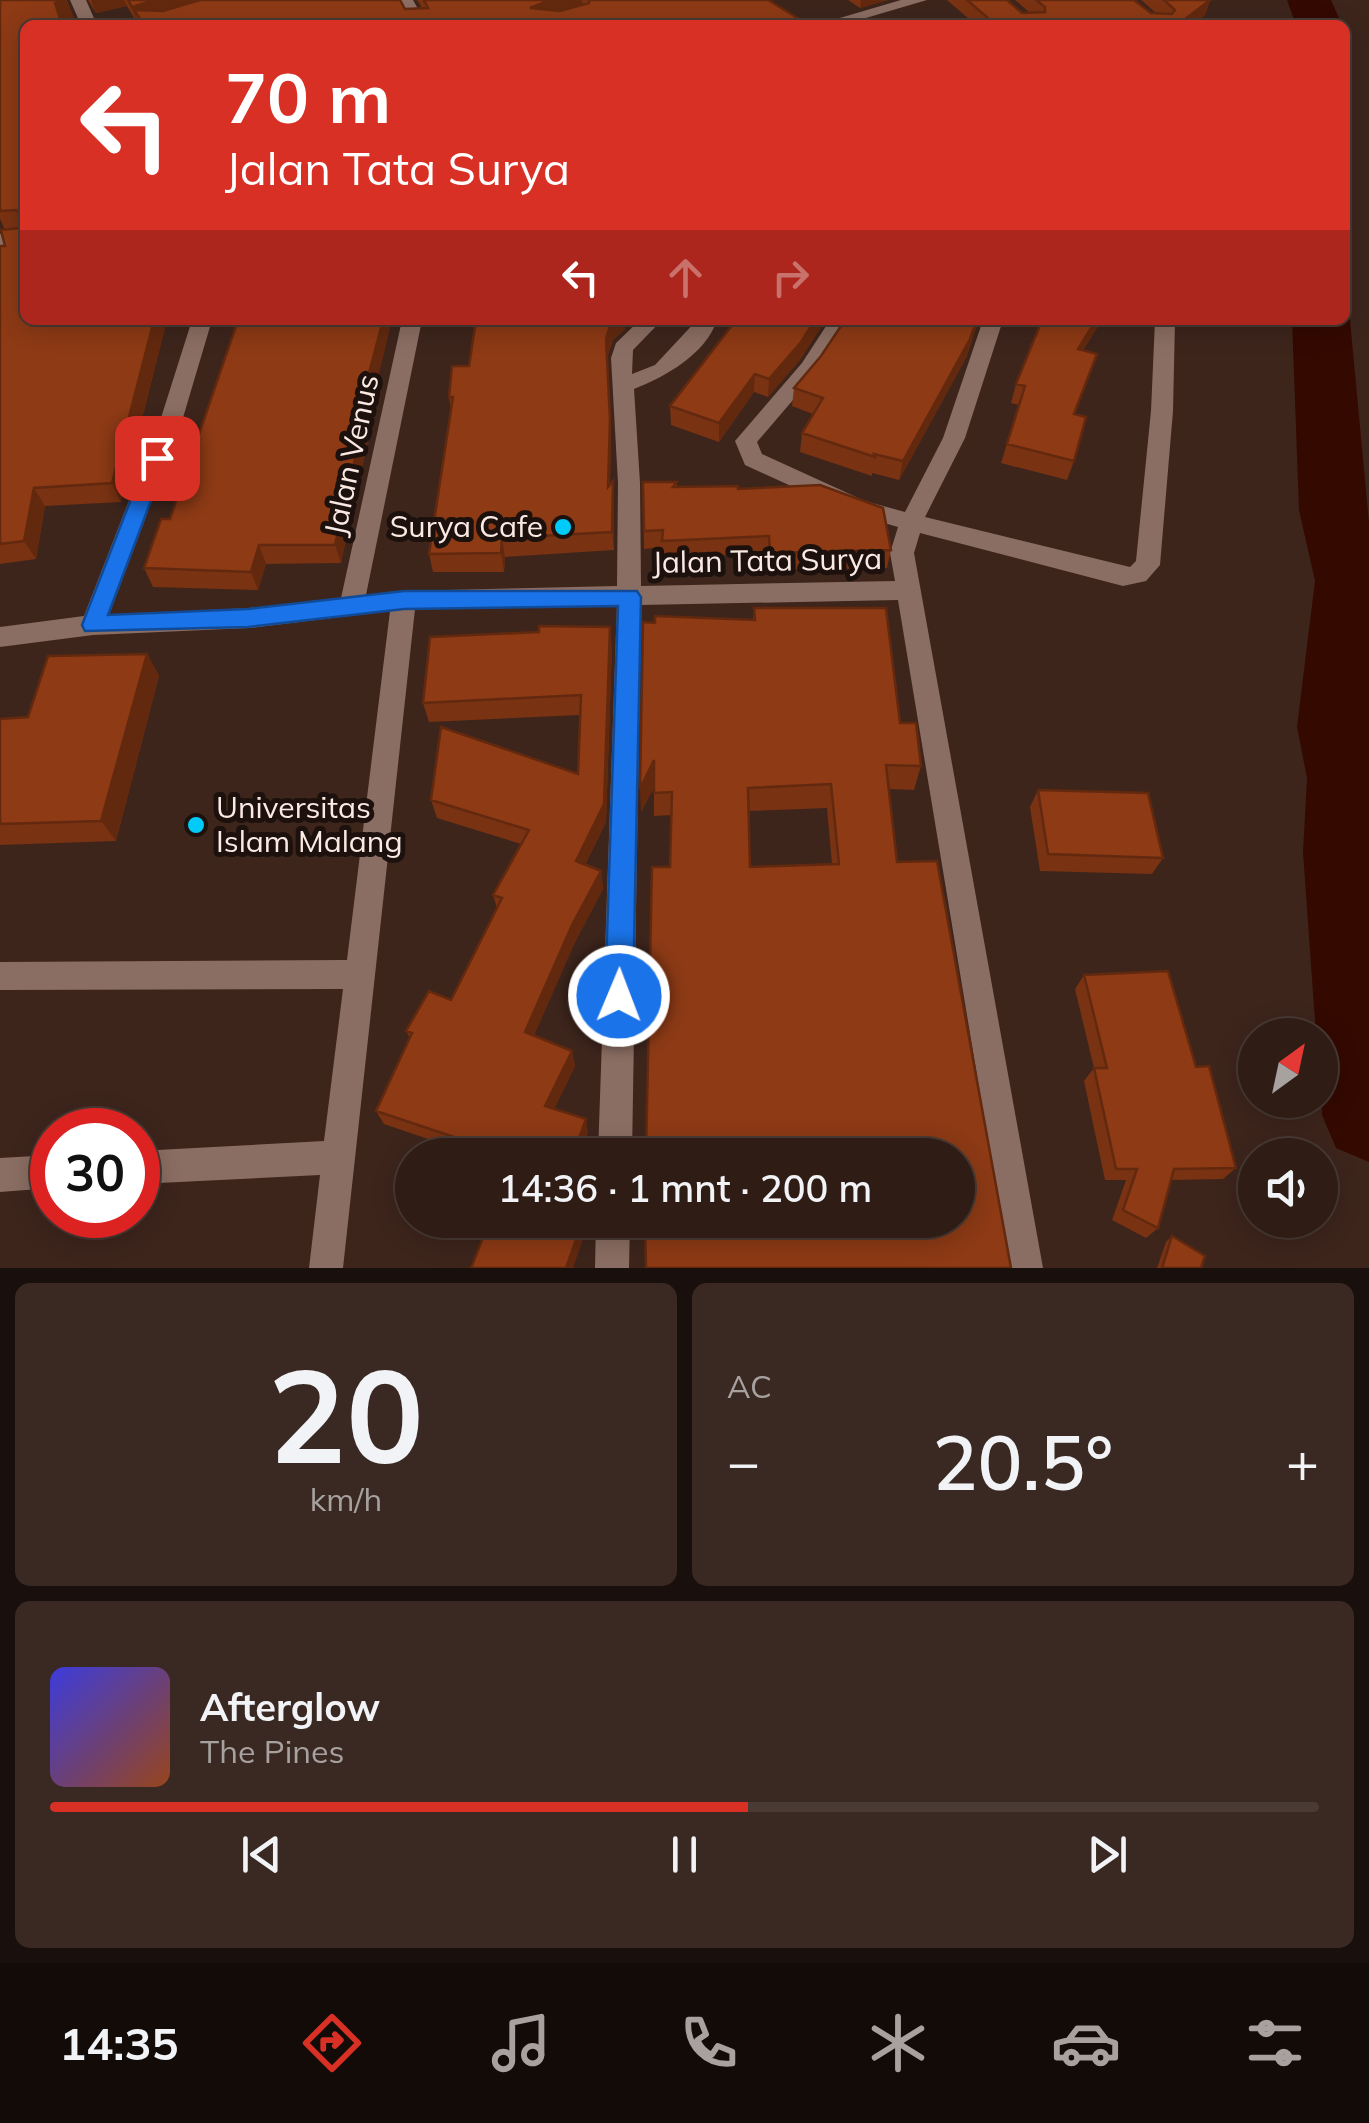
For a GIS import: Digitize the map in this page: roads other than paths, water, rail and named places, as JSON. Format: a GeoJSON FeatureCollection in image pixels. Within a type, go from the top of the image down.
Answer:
{"type":"FeatureCollection","features":[{"type":"Feature","properties":{"kind":"street"},"geometry":{"type":"LineString","coordinates":[[843,20],[919,0]]}},
{"type":"Feature","properties":{"kind":"street"},"geometry":{"type":"LineString","coordinates":[[93,625],[171,421],[200,325]]}},
{"type":"Feature","properties":{"kind":"street","name":"Jalan Venus"},"geometry":{"type":"LineString","coordinates":[[352,604],[411,325]]}},
{"type":"Feature","properties":{"kind":"street"},"geometry":{"type":"LineString","coordinates":[[615,1138],[630,597],[629,483],[621,386],[623,348],[647,325]]}},
{"type":"Feature","properties":{"kind":"street"},"geometry":{"type":"LineString","coordinates":[[621,386],[662,370],[706,325]]}},
{"type":"Feature","properties":{"kind":"street"},"geometry":{"type":"LineString","coordinates":[[837,325],[810,368],[746,441],[753,459],[858,507],[1123,577],[1138,575],[1148,565],[1162,410],[1165,325]]}},
{"type":"Feature","properties":{"kind":"street"},"geometry":{"type":"LineString","coordinates":[[908,590],[902,553],[911,522],[954,438],[991,325]]}},
{"type":"Feature","properties":{"kind":"street","name":"Jalan Tata Surya"},"geometry":{"type":"LineString","coordinates":[[0,637],[93,625],[248,618],[404,600],[908,590],[1026,1268]]}},
{"type":"Feature","properties":{"kind":"street"},"geometry":{"type":"LineString","coordinates":[[326,1268],[404,600]]}},
{"type":"Feature","properties":{"kind":"street"},"geometry":{"type":"LineString","coordinates":[[0,976],[363,974]]}},
{"type":"Feature","properties":{"kind":"street"},"geometry":{"type":"LineString","coordinates":[[160,1167],[339,1157]]}},
{"type":"Feature","properties":{"kind":"street"},"geometry":{"type":"LineString","coordinates":[[0,1175],[30,1173]]}},
{"type":"Feature","properties":{"kind":"street"},"geometry":{"type":"LineString","coordinates":[[612,1268],[613,1238]]}},
{"type":"Feature","properties":{"kind":"waterway"},"geometry":{"type":"LineString","coordinates":[[1309,0],[1317,20]]}},
{"type":"Feature","properties":{"kind":"waterway"},"geometry":{"type":"LineString","coordinates":[[1321,325],[1332,510],[1350,581],[1335,727],[1346,778],[1344,852],[1369,1115]]}},
{"type":"Feature","properties":{"kind":"place","name":"Surya Cafe"},"geometry":{"type":"Point","coordinates":[563,527]}},
{"type":"Feature","properties":{"kind":"place","name":"Universitas Islam Malang"},"geometry":{"type":"Point","coordinates":[196,825]}}]}
